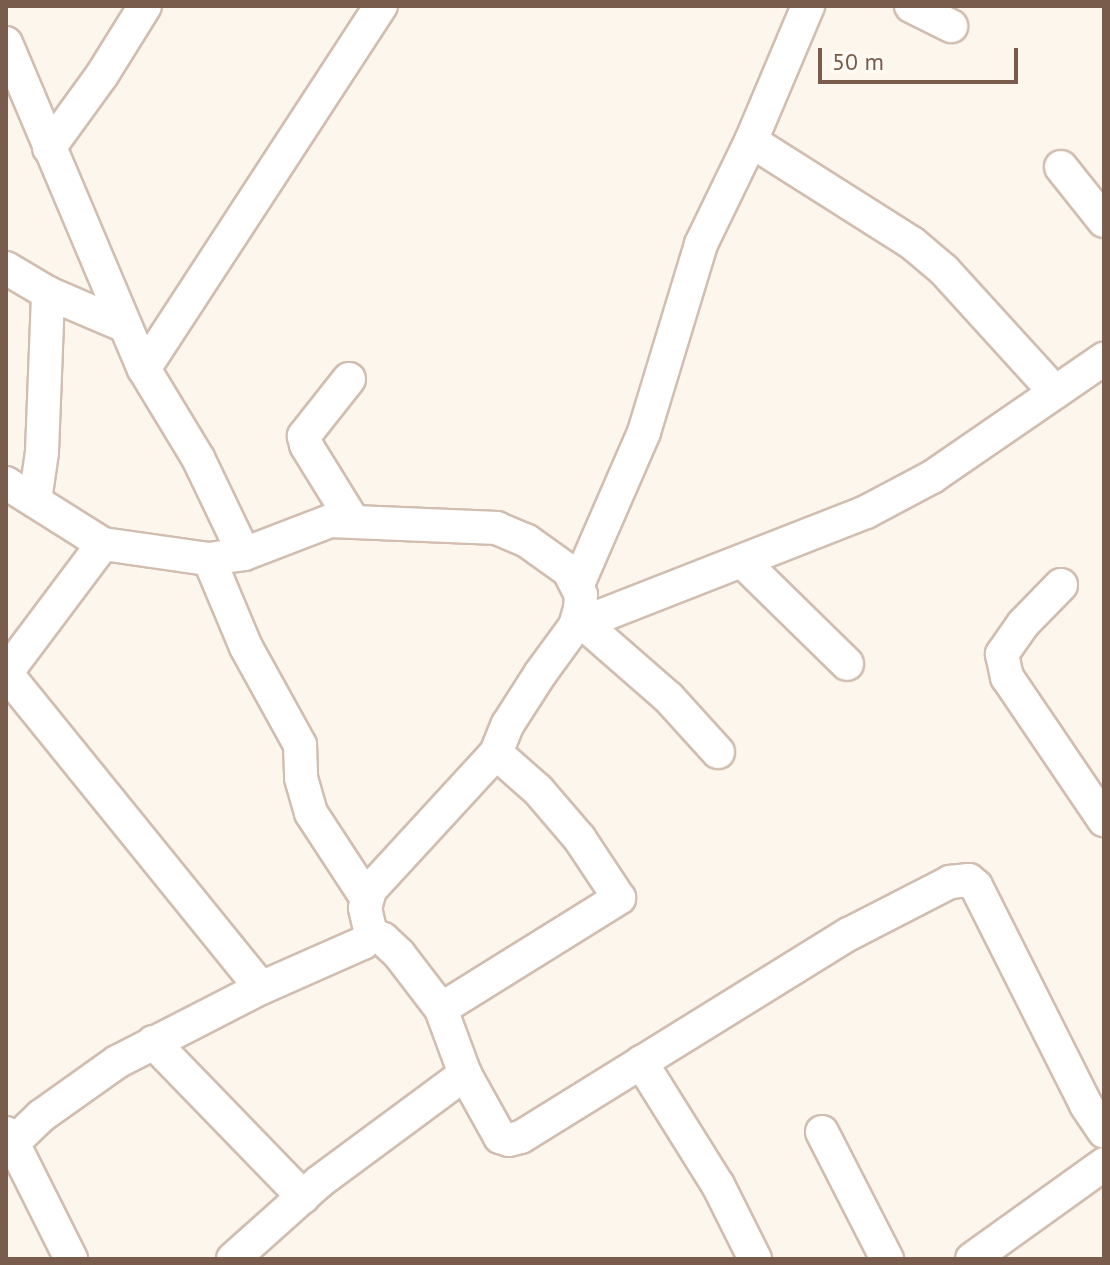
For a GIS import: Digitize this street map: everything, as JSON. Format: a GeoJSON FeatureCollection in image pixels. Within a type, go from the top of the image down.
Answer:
{"type":"FeatureCollection","features":[{"type":"Feature","properties":{"kind":"street"},"geometry":{"type":"LineString","coordinates":[[49,148],[102,75],[145,6]]}},
{"type":"Feature","properties":{"kind":"street"},"geometry":{"type":"LineString","coordinates":[[144,369],[381,6]]}},
{"type":"Feature","properties":{"kind":"street"},"geometry":{"type":"LineString","coordinates":[[578,584],[644,432],[701,244],[751,141],[776,75],[808,6]]}},
{"type":"Feature","properties":{"kind":"street"},"geometry":{"type":"LineString","coordinates":[[911,6],[951,26]]}},
{"type":"Feature","properties":{"kind":"street"},"geometry":{"type":"LineString","coordinates":[[6,43],[144,369],[198,458],[244,554]]}},
{"type":"Feature","properties":{"kind":"street"},"geometry":{"type":"LineString","coordinates":[[751,141],[912,243],[944,270],[1055,392]]}},
{"type":"Feature","properties":{"kind":"street"},"geometry":{"type":"LineString","coordinates":[[1061,167],[1104,221]]}},
{"type":"Feature","properties":{"kind":"street"},"geometry":{"type":"LineString","coordinates":[[6,268],[48,293],[125,326]]}},
{"type":"Feature","properties":{"kind":"street"},"geometry":{"type":"LineString","coordinates":[[35,501],[42,452],[48,293]]}},
{"type":"Feature","properties":{"kind":"street"},"geometry":{"type":"LineString","coordinates":[[366,897],[378,879],[496,753],[508,724],[540,674],[579,625],[866,512],[932,477],[1104,359]]}},
{"type":"Feature","properties":{"kind":"street"},"geometry":{"type":"LineString","coordinates":[[349,379],[304,436],[306,445],[353,521]]}},
{"type":"Feature","properties":{"kind":"street"},"geometry":{"type":"LineString","coordinates":[[6,483],[103,544],[209,559],[244,554],[330,521],[497,528],[527,541],[569,571],[581,595],[579,625]]}},
{"type":"Feature","properties":{"kind":"street"},"geometry":{"type":"LineString","coordinates":[[103,544],[6,673],[261,988]]}},
{"type":"Feature","properties":{"kind":"street"},"geometry":{"type":"LineString","coordinates":[[71,1259],[8,1142],[93,1077],[153,1042],[225,1009],[261,988],[363,943],[371,934],[366,897],[311,813],[301,778],[300,745],[246,647],[209,559]]}},
{"type":"Feature","properties":{"kind":"street"},"geometry":{"type":"LineString","coordinates":[[742,561],[847,664]]}},
{"type":"Feature","properties":{"kind":"street"},"geometry":{"type":"LineString","coordinates":[[1061,585],[1023,624],[1002,654],[1007,677],[1104,820]]}},
{"type":"Feature","properties":{"kind":"street"},"geometry":{"type":"LineString","coordinates":[[579,625],[669,698],[718,752]]}},
{"type":"Feature","properties":{"kind":"street"},"geometry":{"type":"LineString","coordinates":[[441,1009],[619,898],[580,839],[538,790],[496,753]]}},
{"type":"Feature","properties":{"kind":"street"},"geometry":{"type":"LineString","coordinates":[[371,934],[383,939],[399,954],[441,1009],[465,1074],[500,1137],[509,1140],[521,1137],[849,934],[963,878],[976,886],[1086,1105],[1104,1132]]}},
{"type":"Feature","properties":{"kind":"street"},"geometry":{"type":"LineString","coordinates":[[153,1042],[303,1197]]}},
{"type":"Feature","properties":{"kind":"street"},"geometry":{"type":"LineString","coordinates":[[641,1062],[718,1185],[755,1259]]}},
{"type":"Feature","properties":{"kind":"street"},"geometry":{"type":"LineString","coordinates":[[233,1259],[303,1197],[465,1074]]}},
{"type":"Feature","properties":{"kind":"street"},"geometry":{"type":"LineString","coordinates":[[822,1132],[887,1259]]}},
{"type":"Feature","properties":{"kind":"street"},"geometry":{"type":"LineString","coordinates":[[972,1259],[1104,1164]]}}]}
